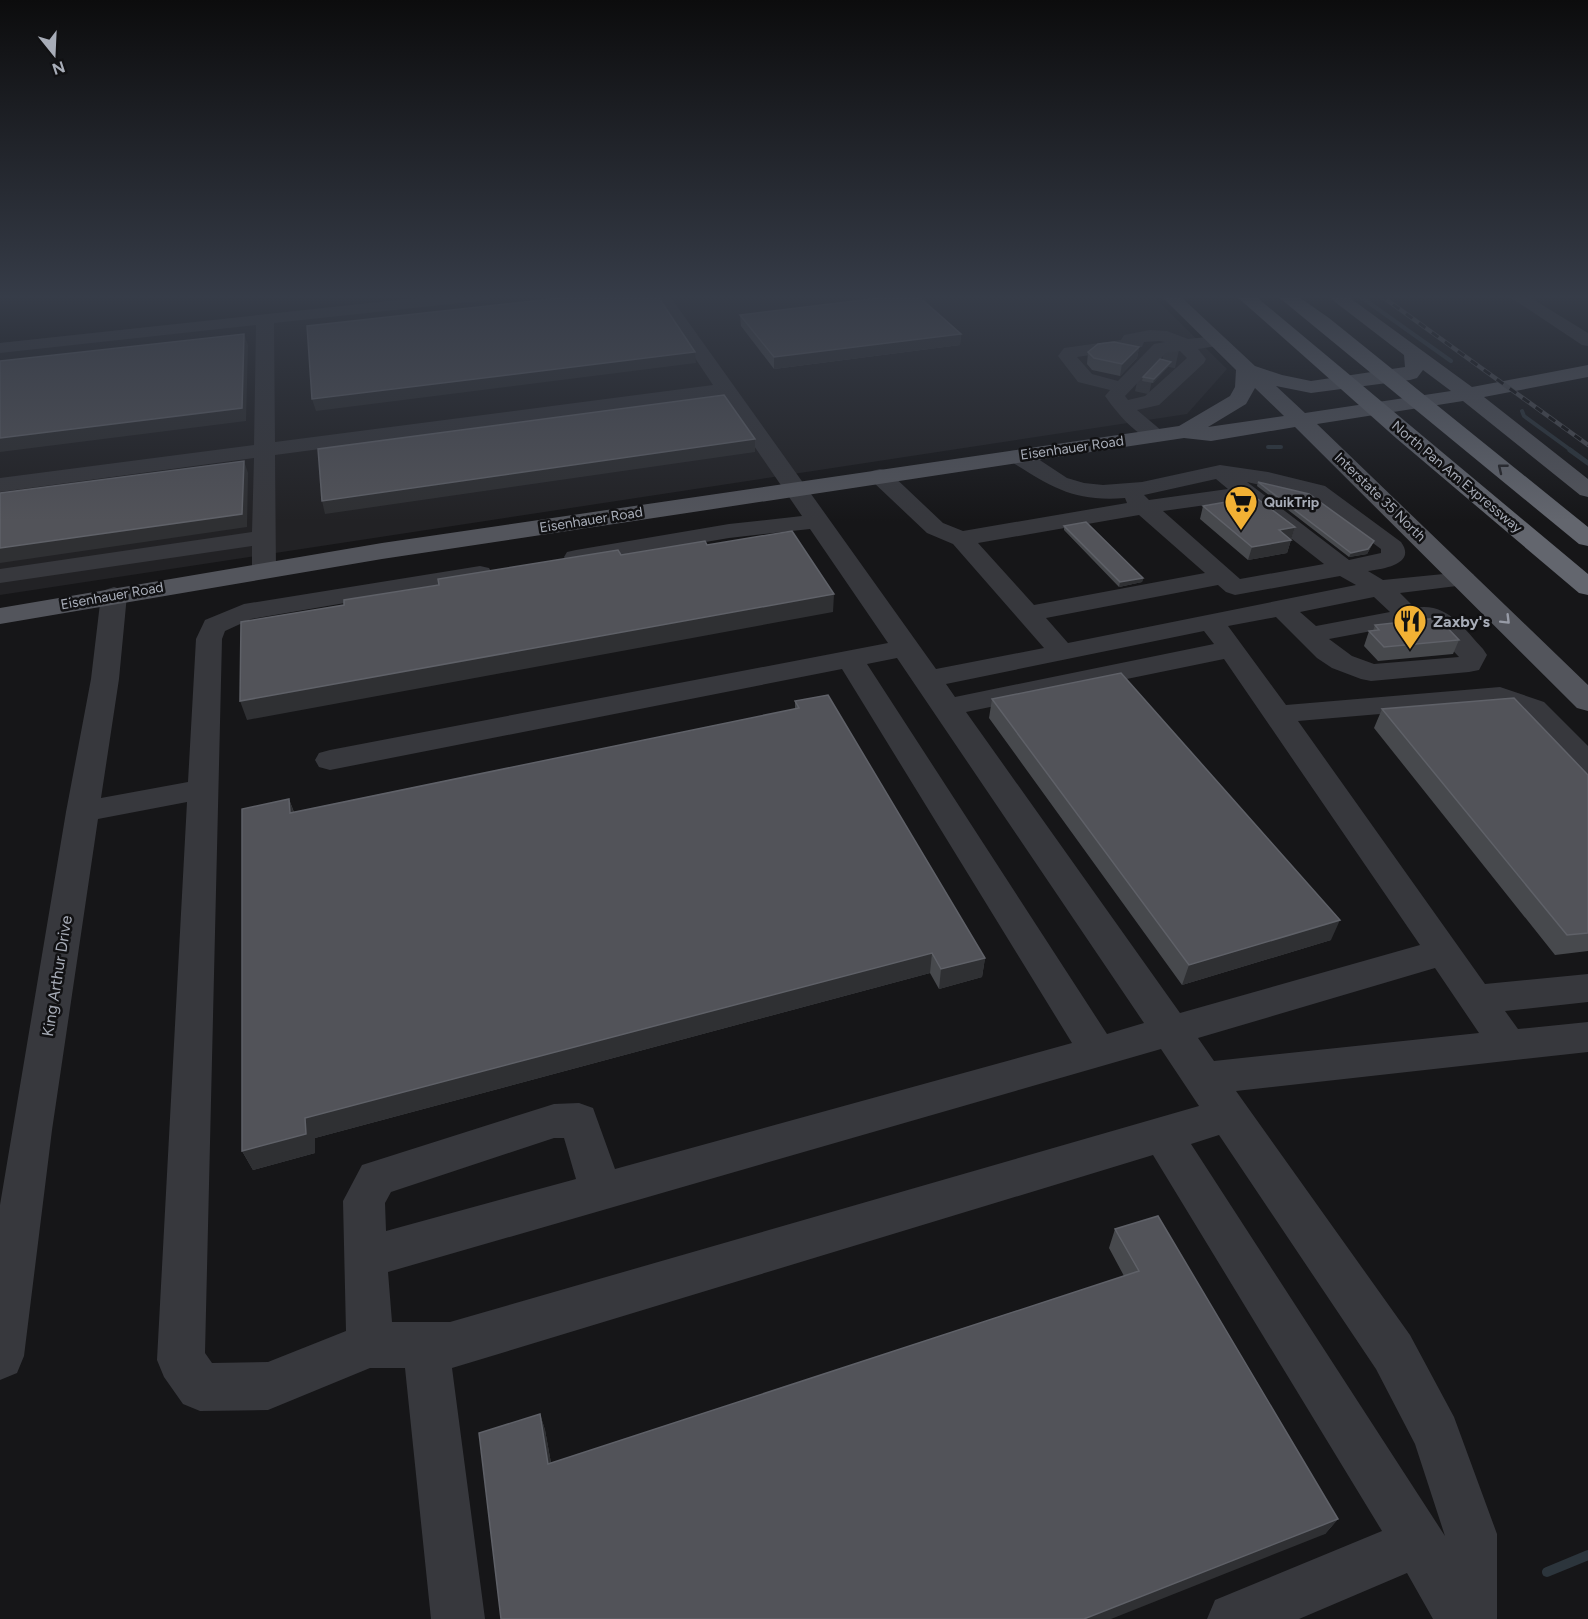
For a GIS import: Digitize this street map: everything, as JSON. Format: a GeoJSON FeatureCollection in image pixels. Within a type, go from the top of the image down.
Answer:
{"type":"FeatureCollection","features":[{"type":"Feature","properties":{"kind":"highway","name":"North Pan Am Expressway"},"geometry":{"type":"LineString","coordinates":[[1332,371],[1588,587]]}},
{"type":"Feature","properties":{"kind":"highway"},"geometry":{"type":"LineString","coordinates":[[1382,371],[1588,539]]}},
{"type":"Feature","properties":{"kind":"highway"},"geometry":{"type":"LineString","coordinates":[[1409,437],[1480,513],[1588,608]]}},
{"type":"Feature","properties":{"kind":"main road"},"geometry":{"type":"LineString","coordinates":[[1196,431],[1239,400],[1245,387],[1246,371]]}},
{"type":"Feature","properties":{"kind":"main road","name":"Interstate 35 North"},"geometry":{"type":"LineString","coordinates":[[1248,371],[1360,477],[1588,702]]}},
{"type":"Feature","properties":{"kind":"main road"},"geometry":{"type":"LineString","coordinates":[[1251,371],[1296,385],[1328,386],[1410,374],[1414,371]]}},
{"type":"Feature","properties":{"kind":"main road"},"geometry":{"type":"LineString","coordinates":[[1436,371],[1588,490]]}},
{"type":"Feature","properties":{"kind":"main road"},"geometry":{"type":"LineString","coordinates":[[1459,371],[1520,380]]}},
{"type":"Feature","properties":{"kind":"main road","name":"Eisenhauer Road"},"geometry":{"type":"LineString","coordinates":[[0,616],[264,571],[1585,371]]}},
{"type":"Feature","properties":{"kind":"main road"},"geometry":{"type":"LineString","coordinates":[[1520,380],[1501,398],[1499,408],[1505,419],[1528,445]]}},
{"type":"Feature","properties":{"kind":"main road"},"geometry":{"type":"LineString","coordinates":[[1360,477],[1348,446],[1352,435],[1374,425],[1438,415],[1459,415],[1487,422],[1528,445]]}},
{"type":"Feature","properties":{"kind":"main road"},"geometry":{"type":"LineString","coordinates":[[1196,431],[1288,441],[1319,454],[1360,477]]}},
{"type":"Feature","properties":{"kind":"street"},"geometry":{"type":"LineString","coordinates":[[264,571],[265,371]]}},
{"type":"Feature","properties":{"kind":"street"},"geometry":{"type":"LineString","coordinates":[[714,371],[1393,1352],[1437,1434],[1471,1534],[1470,1619]]}},
{"type":"Feature","properties":{"kind":"street"},"geometry":{"type":"LineString","coordinates":[[1078,371],[1084,378],[1153,371]]}},
{"type":"Feature","properties":{"kind":"street"},"geometry":{"type":"LineString","coordinates":[[1158,371],[1158,436]]}},
{"type":"Feature","properties":{"kind":"street"},"geometry":{"type":"LineString","coordinates":[[0,484],[726,388]]}},
{"type":"Feature","properties":{"kind":"street"},"geometry":{"type":"LineString","coordinates":[[1018,456],[1063,484],[1083,490],[1125,490],[1220,472],[1268,479],[1317,491],[1393,547],[1393,556],[1385,561],[1230,582],[1028,614]]}},
{"type":"Feature","properties":{"kind":"street"},"geometry":{"type":"LineString","coordinates":[[1220,472],[1344,568],[1379,588],[1409,616]]}},
{"type":"Feature","properties":{"kind":"street"},"geometry":{"type":"LineString","coordinates":[[880,477],[935,528],[962,539],[1062,652]]}},
{"type":"Feature","properties":{"kind":"street"},"geometry":{"type":"LineString","coordinates":[[1125,490],[1230,582],[1311,635],[1327,652],[1342,662],[1371,673],[1469,664],[1473,655]]}},
{"type":"Feature","properties":{"kind":"street"},"geometry":{"type":"LineString","coordinates":[[962,539],[1145,507],[1246,493]]}},
{"type":"Feature","properties":{"kind":"street"},"geometry":{"type":"LineString","coordinates":[[552,561],[729,531],[819,521]]}},
{"type":"Feature","properties":{"kind":"street"},"geometry":{"type":"LineString","coordinates":[[0,576],[264,537]]}},
{"type":"Feature","properties":{"kind":"street"},"geometry":{"type":"LineString","coordinates":[[505,568],[244,612],[214,626],[209,639],[181,1360],[200,1387],[268,1386],[370,1344],[450,1346],[1229,1116]]}},
{"type":"Feature","properties":{"kind":"street"},"geometry":{"type":"LineString","coordinates":[[937,693],[1062,652],[1379,588],[1464,579]]}},
{"type":"Feature","properties":{"kind":"street","name":"King Arthur Drive"},"geometry":{"type":"LineString","coordinates":[[0,1356],[82,812],[105,679],[114,595]]}},
{"type":"Feature","properties":{"kind":"street"},"geometry":{"type":"LineString","coordinates":[[1311,635],[1427,613],[1438,617],[1473,655]]}},
{"type":"Feature","properties":{"kind":"street"},"geometry":{"type":"LineString","coordinates":[[1211,622],[1278,714],[1508,1045]]}},
{"type":"Feature","properties":{"kind":"street"},"geometry":{"type":"LineString","coordinates":[[1358,626],[1349,642],[1354,655],[1368,662],[1387,664],[1473,655]]}},
{"type":"Feature","properties":{"kind":"street"},"geometry":{"type":"LineString","coordinates":[[330,759],[906,648]]}},
{"type":"Feature","properties":{"kind":"street"},"geometry":{"type":"LineString","coordinates":[[937,693],[1231,649]]}},
{"type":"Feature","properties":{"kind":"street"},"geometry":{"type":"LineString","coordinates":[[850,659],[1098,1052]]}},
{"type":"Feature","properties":{"kind":"street"},"geometry":{"type":"LineString","coordinates":[[1278,714],[1500,696],[1534,708],[1588,764]]}},
{"type":"Feature","properties":{"kind":"street"},"geometry":{"type":"LineString","coordinates":[[82,812],[203,789]]}},
{"type":"Feature","properties":{"kind":"street"},"geometry":{"type":"LineString","coordinates":[[365,1258],[1098,1052],[1443,952]]}},
{"type":"Feature","properties":{"kind":"street"},"geometry":{"type":"LineString","coordinates":[[1475,999],[1588,988]]}},
{"type":"Feature","properties":{"kind":"street"},"geometry":{"type":"LineString","coordinates":[[1204,1078],[1588,1036]]}},
{"type":"Feature","properties":{"kind":"street"},"geometry":{"type":"LineString","coordinates":[[370,1344],[364,1201],[377,1178],[554,1121],[579,1120],[601,1192]]}},
{"type":"Feature","properties":{"kind":"street"},"geometry":{"type":"LineString","coordinates":[[1163,1135],[1419,1542],[1463,1619]]}},
{"type":"Feature","properties":{"kind":"street"},"geometry":{"type":"LineString","coordinates":[[426,1345],[458,1619]]}},
{"type":"Feature","properties":{"kind":"street"},"geometry":{"type":"LineString","coordinates":[[1234,1619],[1419,1542]]}},
{"type":"Feature","properties":{"kind":"shaded area"},"geometry":{"type":"Polygon","coordinates":[[[0,371],[1226,371],[1187,414],[0,595],[0,371]]]}},
{"type":"Feature","properties":{"kind":"building"},"geometry":{"type":"Polygon","coordinates":[[[0,371],[243,371],[242,408],[0,438],[0,371]]]}},
{"type":"Feature","properties":{"kind":"building"},"geometry":{"type":"Polygon","coordinates":[[[310,371],[544,371],[312,399],[310,371]]]}},
{"type":"Feature","properties":{"kind":"building"},"geometry":{"type":"Polygon","coordinates":[[[1149,371],[1162,371],[1154,379],[1143,377],[1149,371]]]}},
{"type":"Feature","properties":{"kind":"building"},"geometry":{"type":"Polygon","coordinates":[[[724,395],[755,439],[322,501],[318,449],[724,395]]]}},
{"type":"Feature","properties":{"kind":"building"},"geometry":{"type":"Polygon","coordinates":[[[244,461],[242,514],[0,548],[0,493],[244,461]]]}},
{"type":"Feature","properties":{"kind":"building","name":"QuikTrip"},"geometry":{"type":"Polygon","coordinates":[[[1258,482],[1309,494],[1374,541],[1368,549],[1351,553],[1258,482]]]}},
{"type":"Feature","properties":{"kind":"building"},"geometry":{"type":"Polygon","coordinates":[[[1255,497],[1295,527],[1279,530],[1291,540],[1252,547],[1203,506],[1255,497]]]}},
{"type":"Feature","properties":{"kind":"building"},"geometry":{"type":"Polygon","coordinates":[[[1086,522],[1143,578],[1120,582],[1064,526],[1086,522]]]}},
{"type":"Feature","properties":{"kind":"building"},"geometry":{"type":"Polygon","coordinates":[[[792,531],[834,594],[240,701],[241,622],[344,605],[344,600],[439,585],[438,579],[618,550],[621,555],[705,541],[707,545],[792,531]]]}},
{"type":"Feature","properties":{"kind":"building"},"geometry":{"type":"Polygon","coordinates":[[[1438,618],[1459,640],[1384,647],[1369,631],[1379,630],[1375,625],[1438,618]]]}},
{"type":"Feature","properties":{"kind":"building"},"geometry":{"type":"Polygon","coordinates":[[[1121,673],[1340,920],[1189,965],[992,699],[1121,673]]]}},
{"type":"Feature","properties":{"kind":"building"},"geometry":{"type":"Polygon","coordinates":[[[828,695],[985,958],[941,969],[932,953],[305,1118],[306,1134],[242,1151],[242,809],[289,799],[290,813],[799,708],[795,701],[828,695]]]}},
{"type":"Feature","properties":{"kind":"building"},"geometry":{"type":"Polygon","coordinates":[[[1514,698],[1588,775],[1588,933],[1567,935],[1382,709],[1514,698]]]}},
{"type":"Feature","properties":{"kind":"building"},"geometry":{"type":"Polygon","coordinates":[[[1158,1216],[1338,1519],[1084,1619],[501,1619],[479,1433],[540,1414],[548,1464],[1139,1271],[1115,1229],[1158,1216]]]}},
{"type":"Feature","properties":{"kind":"waterway"},"geometry":{"type":"LineString","coordinates":[[1522,411],[1524,416],[1572,451]]}},
{"type":"Feature","properties":{"kind":"waterway"},"geometry":{"type":"LineString","coordinates":[[1268,447],[1281,447]]}},
{"type":"Feature","properties":{"kind":"waterway"},"geometry":{"type":"LineString","coordinates":[[1570,450],[1588,463]]}},
{"type":"Feature","properties":{"kind":"waterway"},"geometry":{"type":"LineString","coordinates":[[1547,1572],[1588,1555]]}},
{"type":"Feature","properties":{"kind":"tunnel"},"geometry":{"type":"LineString","coordinates":[[1137,382],[1151,385]]}},
{"type":"Feature","properties":{"kind":"railway"},"geometry":{"type":"LineString","coordinates":[[1485,371],[1588,445]]}},
{"type":"Feature","properties":{"kind":"place","name":"QuikTrip"},"geometry":{"type":"Point","coordinates":[1241,531]}},
{"type":"Feature","properties":{"kind":"place","name":"Zaxby's"},"geometry":{"type":"Point","coordinates":[1410,650]}}]}
